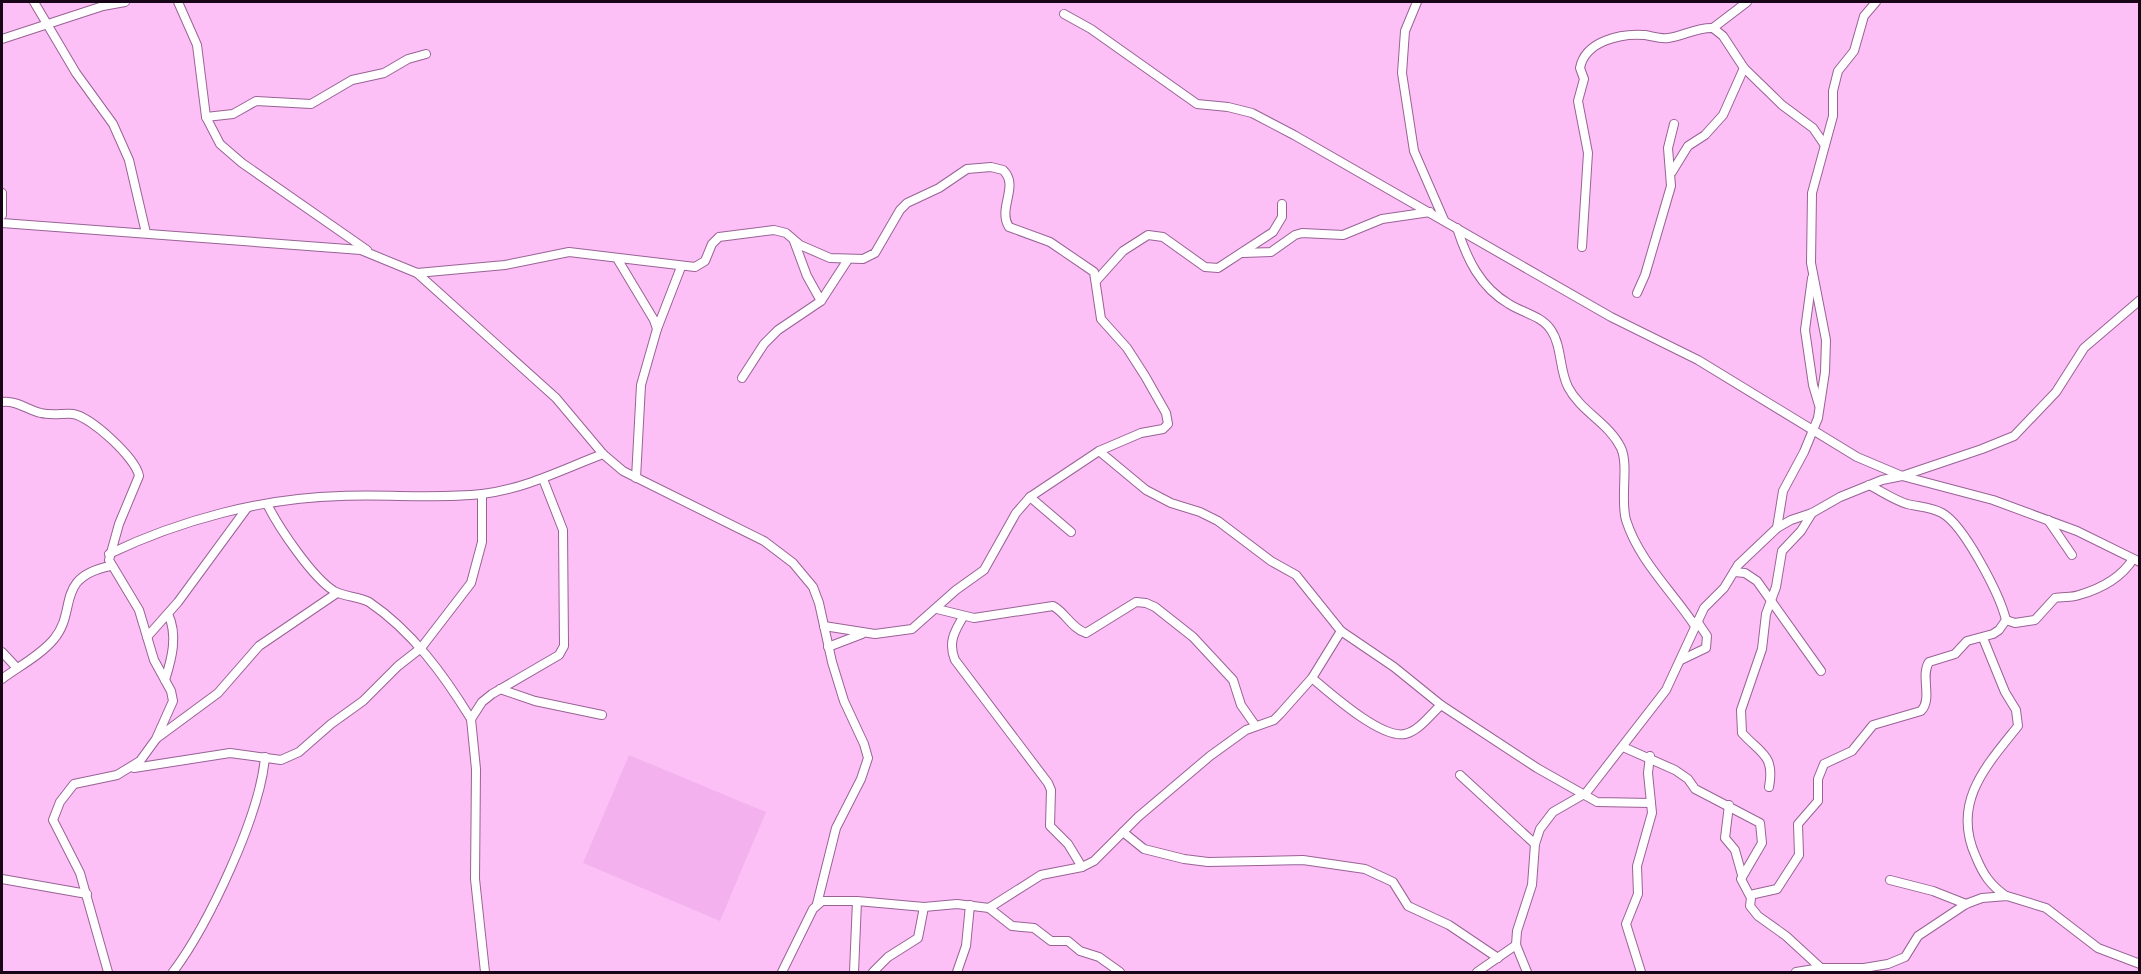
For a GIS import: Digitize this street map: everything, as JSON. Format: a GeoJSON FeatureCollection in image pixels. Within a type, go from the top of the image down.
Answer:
{"type":"FeatureCollection","features":[{"type":"Feature","properties":{"kind":"street"},"geometry":{"type":"LineString","coordinates":[[34,2],[76,73],[113,124],[129,160],[146,233]]}},
{"type":"Feature","properties":{"kind":"street"},"geometry":{"type":"LineString","coordinates":[[2,39],[125,2]]}},
{"type":"Feature","properties":{"kind":"street"},"geometry":{"type":"LineString","coordinates":[[178,2],[197,45],[206,117],[220,144],[242,163],[373,254],[417,273],[556,398],[603,454],[636,478],[764,541],[803,573],[813,587],[844,702],[864,744],[868,758],[861,779],[836,828],[818,904],[782,972]]}},
{"type":"Feature","properties":{"kind":"street"},"geometry":{"type":"LineString","coordinates":[[1417,2],[1405,31],[1402,73],[1414,152],[1444,220]]}},
{"type":"Feature","properties":{"kind":"street"},"geometry":{"type":"LineString","coordinates":[[1582,247],[1588,153],[1578,101],[1584,79],[1580,68],[1585,55],[1599,44],[1620,37],[1644,35],[1665,39],[1696,29],[1713,28],[1747,2]]}},
{"type":"Feature","properties":{"kind":"street"},"geometry":{"type":"LineString","coordinates":[[1820,406],[1813,385],[1805,330],[1813,275],[1812,198],[1833,116],[1833,91],[1838,71],[1854,51],[1864,16],[1876,2]]}},
{"type":"Feature","properties":{"kind":"street"},"geometry":{"type":"LineString","coordinates":[[1064,14],[1091,29],[1197,104],[1228,107],[1252,113],[1430,212],[1634,330],[1698,360],[1813,433],[1857,457],[1902,476],[1993,500],[2048,520],[2077,531],[2136,560],[2106,585],[2077,596],[2055,598],[2035,620],[2015,623],[2006,620]]}},
{"type":"Feature","properties":{"kind":"street"},"geometry":{"type":"LineString","coordinates":[[1713,28],[1723,36],[1744,68],[1782,105],[1813,128],[1824,144]]}},
{"type":"Feature","properties":{"kind":"street"},"geometry":{"type":"LineString","coordinates":[[206,117],[232,114],[256,101],[311,104],[352,80],[384,73],[408,59],[426,54]]}},
{"type":"Feature","properties":{"kind":"street"},"geometry":{"type":"LineString","coordinates":[[1672,172],[1689,146],[1705,135],[1723,115],[1744,68]]}},
{"type":"Feature","properties":{"kind":"street"},"geometry":{"type":"LineString","coordinates":[[1637,293],[1669,195],[1672,172],[1668,148],[1674,124]]}},
{"type":"Feature","properties":{"kind":"street"},"geometry":{"type":"LineString","coordinates":[[417,273],[505,265],[569,252],[618,260],[695,267],[702,264],[713,241],[727,234],[781,231],[830,258],[847,261],[863,259],[874,253],[900,210],[907,203],[939,188],[966,169],[995,167],[1006,173],[1010,182],[1004,217],[1009,227],[1056,246],[1065,255],[1091,269],[1096,281],[1097,301],[1103,322],[1127,348],[1145,375],[1166,413],[1168,423],[1163,429],[1141,433],[1099,451],[1030,497],[1016,513],[984,570],[907,631],[863,633],[824,626]]}},
{"type":"Feature","properties":{"kind":"street"},"geometry":{"type":"LineString","coordinates":[[2,193],[2,215]]}},
{"type":"Feature","properties":{"kind":"street"},"geometry":{"type":"LineString","coordinates":[[1096,281],[1123,251],[1148,235],[1163,237],[1189,258],[1211,269],[1218,268],[1273,232],[1282,217],[1282,204]]}},
{"type":"Feature","properties":{"kind":"street"},"geometry":{"type":"LineString","coordinates":[[1242,254],[1271,252],[1295,235],[1302,233],[1343,235],[1382,219],[1430,212]]}},
{"type":"Feature","properties":{"kind":"street"},"geometry":{"type":"LineString","coordinates":[[2,223],[334,247],[373,254]]}},
{"type":"Feature","properties":{"kind":"street"},"geometry":{"type":"LineString","coordinates":[[1457,228],[1475,273],[1508,304],[1540,320],[1550,328],[1556,339],[1570,391],[1582,408],[1615,438],[1624,456],[1622,479],[1626,518],[1632,535],[1654,573],[1707,636],[1706,648],[1682,660]]}},
{"type":"Feature","properties":{"kind":"street"},"geometry":{"type":"LineString","coordinates":[[794,240],[807,276],[821,301]]}},
{"type":"Feature","properties":{"kind":"street"},"geometry":{"type":"LineString","coordinates":[[618,260],[654,320],[657,329]]}},
{"type":"Feature","properties":{"kind":"street"},"geometry":{"type":"LineString","coordinates":[[742,378],[764,344],[778,330],[821,301],[847,261]]}},
{"type":"Feature","properties":{"kind":"street"},"geometry":{"type":"LineString","coordinates":[[636,478],[641,385],[657,329],[681,267]]}},
{"type":"Feature","properties":{"kind":"street"},"geometry":{"type":"LineString","coordinates":[[1777,528],[1783,491],[1813,433],[1820,406],[1826,340],[1813,275]]}},
{"type":"Feature","properties":{"kind":"street"},"geometry":{"type":"LineString","coordinates":[[1527,972],[1516,945],[1517,931],[1532,885],[1536,844],[1540,829],[1553,812],[1581,795],[1623,747],[1666,690],[1682,660],[1696,623],[1708,603],[1724,588],[1734,572],[1777,528],[1791,520],[1812,513],[1869,485],[1902,476],[2014,436],[2056,392],[2084,348],[2139,300]]}},
{"type":"Feature","properties":{"kind":"street"},"geometry":{"type":"LineString","coordinates":[[2,402],[8,401],[42,414],[73,414],[83,417],[120,448],[138,468],[139,476],[109,554],[110,566],[139,610],[154,660],[173,701],[156,739],[144,757],[130,769]]}},
{"type":"Feature","properties":{"kind":"street"},"geometry":{"type":"LineString","coordinates":[[1099,451],[1146,490],[1171,503],[1200,512],[1218,521],[1271,561],[1296,574],[1341,631],[1394,667],[1441,705],[1581,795],[1597,802],[1651,803]]}},
{"type":"Feature","properties":{"kind":"street"},"geometry":{"type":"LineString","coordinates":[[109,554],[164,530],[247,508],[338,496],[482,494],[517,487],[603,454]]}},
{"type":"Feature","properties":{"kind":"street"},"geometry":{"type":"LineString","coordinates":[[471,719],[482,702],[559,655],[564,646],[563,530],[543,478]]}},
{"type":"Feature","properties":{"kind":"street"},"geometry":{"type":"LineString","coordinates":[[1869,485],[1902,502],[1928,507],[1947,516],[1959,530],[1987,579],[2006,620]]}},
{"type":"Feature","properties":{"kind":"street"},"geometry":{"type":"LineString","coordinates":[[108,972],[87,894],[75,860],[53,820],[67,790],[75,783],[111,777],[130,769],[230,753],[281,760],[299,752],[331,724],[363,701],[398,666],[421,648],[471,583],[482,542],[482,494]]}},
{"type":"Feature","properties":{"kind":"street"},"geometry":{"type":"LineString","coordinates":[[1030,497],[1071,532]]}},
{"type":"Feature","properties":{"kind":"street"},"geometry":{"type":"LineString","coordinates":[[267,504],[288,539],[321,579],[337,593],[368,602],[421,648],[449,683],[471,719],[476,770],[475,879],[485,972]]}},
{"type":"Feature","properties":{"kind":"street"},"geometry":{"type":"LineString","coordinates":[[147,637],[168,614],[247,508]]}},
{"type":"Feature","properties":{"kind":"street"},"geometry":{"type":"LineString","coordinates":[[1769,787],[1771,775],[1768,757],[1742,733],[1740,722],[1743,698],[1762,648],[1766,614],[1782,551],[1801,531],[1812,513]]}},
{"type":"Feature","properties":{"kind":"street"},"geometry":{"type":"LineString","coordinates":[[2048,520],[2072,555]]}},
{"type":"Feature","properties":{"kind":"street"},"geometry":{"type":"LineString","coordinates":[[2,679],[55,638],[70,595],[83,576],[110,566]]}},
{"type":"Feature","properties":{"kind":"street"},"geometry":{"type":"LineString","coordinates":[[1734,572],[1752,576],[1771,598],[1788,628],[1821,671]]}},
{"type":"Feature","properties":{"kind":"street"},"geometry":{"type":"LineString","coordinates":[[156,739],[219,693],[259,646],[337,593]]}},
{"type":"Feature","properties":{"kind":"street"},"geometry":{"type":"LineString","coordinates":[[937,609],[963,617],[984,617],[1050,606],[1059,610],[1078,630],[1089,633],[1124,607],[1146,603],[1193,638],[1233,680],[1241,705],[1255,725]]}},
{"type":"Feature","properties":{"kind":"street"},"geometry":{"type":"LineString","coordinates":[[165,680],[173,642],[172,626],[168,614]]}},
{"type":"Feature","properties":{"kind":"street"},"geometry":{"type":"LineString","coordinates":[[963,617],[952,636],[951,651],[955,660],[1052,790],[1050,826],[1068,844],[1082,867]]}},
{"type":"Feature","properties":{"kind":"street"},"geometry":{"type":"LineString","coordinates":[[1750,896],[1777,889],[1797,859],[1800,847],[1798,824],[1818,801],[1818,779],[1824,764],[1852,752],[1873,725],[1921,711],[1925,706],[1927,665],[1955,654],[1967,641],[1983,638],[1999,630],[2006,620]]}},
{"type":"Feature","properties":{"kind":"street"},"geometry":{"type":"LineString","coordinates":[[989,908],[1041,875],[1082,867],[1094,861],[1123,831],[1210,756],[1255,725],[1266,723],[1280,714],[1312,678],[1341,631]]}},
{"type":"Feature","properties":{"kind":"street"},"geometry":{"type":"LineString","coordinates":[[828,647],[863,633]]}},
{"type":"Feature","properties":{"kind":"street"},"geometry":{"type":"LineString","coordinates":[[1983,638],[2005,692],[2016,710],[2018,726],[1985,768],[1971,799],[1965,822],[1967,839],[1992,887],[2007,896],[2046,908],[2098,948],[2139,964]]}},
{"type":"Feature","properties":{"kind":"street"},"geometry":{"type":"LineString","coordinates":[[2,652],[17,668]]}},
{"type":"Feature","properties":{"kind":"street"},"geometry":{"type":"LineString","coordinates":[[1312,678],[1344,705],[1392,734],[1412,732],[1441,705]]}},
{"type":"Feature","properties":{"kind":"street"},"geometry":{"type":"LineString","coordinates":[[500,689],[536,701],[602,716]]}},
{"type":"Feature","properties":{"kind":"street"},"geometry":{"type":"LineString","coordinates":[[1623,747],[1650,756],[1684,775],[1700,792],[1729,805],[1762,826],[1762,843],[1742,875]]}},
{"type":"Feature","properties":{"kind":"street"},"geometry":{"type":"LineString","coordinates":[[1641,972],[1626,924],[1638,894],[1637,866],[1650,825],[1651,803],[1648,772],[1650,756]]}},
{"type":"Feature","properties":{"kind":"street"},"geometry":{"type":"LineString","coordinates":[[173,972],[193,942],[219,891],[260,792],[265,757]]}},
{"type":"Feature","properties":{"kind":"street"},"geometry":{"type":"LineString","coordinates":[[1460,775],[1536,844]]}},
{"type":"Feature","properties":{"kind":"street"},"geometry":{"type":"LineString","coordinates":[[1729,805],[1725,837],[1735,850],[1742,875],[1741,883],[1750,896],[1750,906],[1754,912],[1786,936],[1823,970]]}},
{"type":"Feature","properties":{"kind":"street"},"geometry":{"type":"LineString","coordinates":[[1123,831],[1144,849],[1184,859],[1208,862],[1303,860],[1365,869],[1394,882],[1408,906],[1449,926],[1498,958]]}},
{"type":"Feature","properties":{"kind":"street"},"geometry":{"type":"LineString","coordinates":[[2,879],[87,894]]}},
{"type":"Feature","properties":{"kind":"street"},"geometry":{"type":"LineString","coordinates":[[1890,880],[1934,891],[1965,904]]}},
{"type":"Feature","properties":{"kind":"street"},"geometry":{"type":"LineString","coordinates":[[1796,972],[1864,968],[1888,964],[1905,957],[1918,936],[1965,904],[1982,898],[2007,896]]}},
{"type":"Feature","properties":{"kind":"street"},"geometry":{"type":"LineString","coordinates":[[818,904],[826,900],[924,907],[970,905],[989,908],[1017,928],[1034,928],[1052,941],[1068,941],[1080,951],[1100,957],[1120,972]]}},
{"type":"Feature","properties":{"kind":"street"},"geometry":{"type":"LineString","coordinates":[[854,972],[857,901]]}},
{"type":"Feature","properties":{"kind":"street"},"geometry":{"type":"LineString","coordinates":[[957,972],[966,946],[970,905]]}},
{"type":"Feature","properties":{"kind":"street"},"geometry":{"type":"LineString","coordinates":[[873,972],[888,957],[918,938],[924,907]]}},
{"type":"Feature","properties":{"kind":"street"},"geometry":{"type":"LineString","coordinates":[[1477,972],[1516,945]]}},
{"type":"Feature","properties":{"kind":"shaded area"},"geometry":{"type":"Polygon","coordinates":[[[629,755],[766,812],[720,921],[583,863],[629,755]]]}}]}
